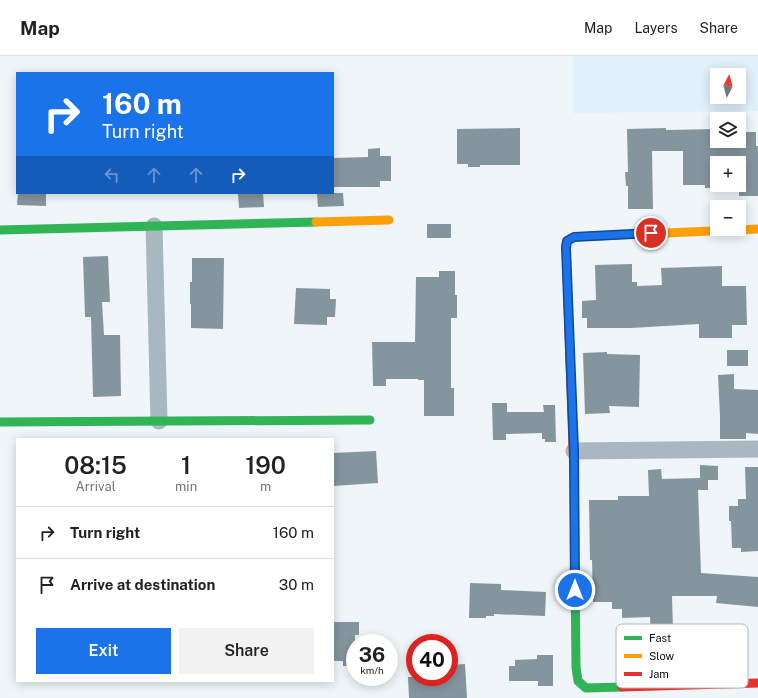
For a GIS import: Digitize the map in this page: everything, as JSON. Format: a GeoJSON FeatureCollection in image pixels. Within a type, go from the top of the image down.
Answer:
{"type":"FeatureCollection","features":[{"type":"Feature","properties":{"kind":"street"},"geometry":{"type":"LineString","coordinates":[[0,230],[389,220]]}},
{"type":"Feature","properties":{"kind":"street"},"geometry":{"type":"LineString","coordinates":[[154,226],[159,421]]}},
{"type":"Feature","properties":{"kind":"street"},"geometry":{"type":"LineString","coordinates":[[616,687],[586,688],[578,680],[576,667],[574,451],[566,248],[567,241],[574,237],[758,229]]}},
{"type":"Feature","properties":{"kind":"street"},"geometry":{"type":"LineString","coordinates":[[0,422],[370,420]]}},
{"type":"Feature","properties":{"kind":"street"},"geometry":{"type":"LineString","coordinates":[[574,451],[758,449]]}},
{"type":"Feature","properties":{"kind":"street"},"geometry":{"type":"LineString","coordinates":[[748,684],[758,684]]}},
{"type":"Feature","properties":{"kind":"shaded area"},"geometry":{"type":"Polygon","coordinates":[[[573,56],[758,56],[758,111],[573,113],[573,56]]]}},
{"type":"Feature","properties":{"kind":"building"},"geometry":{"type":"Polygon","coordinates":[[[520,128],[520,165],[480,165],[480,167],[468,167],[468,164],[457,164],[457,129],[520,128]]]}},
{"type":"Feature","properties":{"kind":"building"},"geometry":{"type":"Polygon","coordinates":[[[627,129],[710,129],[710,148],[746,148],[746,132],[756,132],[756,146],[758,146],[758,196],[739,196],[739,192],[746,192],[746,156],[710,156],[710,188],[705,188],[705,185],[683,185],[683,151],[652,151],[653,209],[628,209],[628,186],[626,186],[625,172],[628,172],[627,129]]]}},
{"type":"Feature","properties":{"kind":"building"},"geometry":{"type":"Polygon","coordinates":[[[380,148],[380,156],[391,156],[391,181],[380,181],[380,187],[334,187],[334,158],[368,157],[368,149],[380,148]]]}},
{"type":"Feature","properties":{"kind":"building"},"geometry":{"type":"Polygon","coordinates":[[[343,193],[344,206],[318,207],[317,194],[343,193]]]}},
{"type":"Feature","properties":{"kind":"building"},"geometry":{"type":"Polygon","coordinates":[[[18,194],[46,194],[46,206],[17,205],[18,194]]]}},
{"type":"Feature","properties":{"kind":"building"},"geometry":{"type":"Polygon","coordinates":[[[238,194],[263,194],[264,207],[239,208],[238,194]]]}},
{"type":"Feature","properties":{"kind":"building"},"geometry":{"type":"Polygon","coordinates":[[[427,224],[451,224],[451,238],[427,238],[427,224]]]}},
{"type":"Feature","properties":{"kind":"building"},"geometry":{"type":"Polygon","coordinates":[[[108,256],[110,302],[102,302],[104,335],[120,335],[121,396],[93,397],[91,317],[85,317],[83,257],[108,256]]]}},
{"type":"Feature","properties":{"kind":"building"},"geometry":{"type":"Polygon","coordinates":[[[192,258],[224,258],[223,329],[191,328],[190,282],[192,282],[192,258]]]}},
{"type":"Feature","properties":{"kind":"building"},"geometry":{"type":"Polygon","coordinates":[[[632,264],[632,282],[637,282],[637,286],[662,285],[661,268],[722,266],[722,286],[746,286],[747,325],[732,325],[732,338],[699,338],[699,324],[631,328],[587,328],[587,318],[582,318],[582,301],[596,300],[595,265],[632,264]]]}},
{"type":"Feature","properties":{"kind":"building"},"geometry":{"type":"Polygon","coordinates":[[[439,271],[455,271],[457,318],[451,318],[451,388],[454,388],[454,416],[424,416],[424,380],[386,379],[386,386],[373,386],[372,342],[415,342],[416,277],[439,277],[439,271]]]}},
{"type":"Feature","properties":{"kind":"building"},"geometry":{"type":"Polygon","coordinates":[[[296,288],[330,289],[330,299],[336,299],[335,317],[327,317],[327,325],[294,324],[296,288]]]}},
{"type":"Feature","properties":{"kind":"building"},"geometry":{"type":"Polygon","coordinates":[[[727,350],[748,350],[748,366],[727,366],[727,350]]]}},
{"type":"Feature","properties":{"kind":"building"},"geometry":{"type":"Polygon","coordinates":[[[607,352],[607,354],[640,355],[639,407],[609,406],[610,413],[585,414],[583,353],[607,352]]]}},
{"type":"Feature","properties":{"kind":"building"},"geometry":{"type":"Polygon","coordinates":[[[734,374],[734,389],[758,390],[758,434],[746,433],[746,439],[720,439],[718,375],[734,374]]]}},
{"type":"Feature","properties":{"kind":"building"},"geometry":{"type":"Polygon","coordinates":[[[492,403],[507,403],[507,412],[544,412],[543,405],[555,405],[556,442],[545,442],[545,439],[542,439],[542,433],[506,434],[506,440],[493,440],[492,403]]]}},
{"type":"Feature","properties":{"kind":"building"},"geometry":{"type":"Polygon","coordinates":[[[376,451],[378,483],[334,486],[334,453],[376,451]]]}},
{"type":"Feature","properties":{"kind":"building"},"geometry":{"type":"Polygon","coordinates":[[[700,465],[718,466],[718,480],[708,480],[708,490],[698,490],[701,573],[758,577],[758,607],[716,603],[717,596],[672,596],[673,624],[650,624],[650,617],[622,618],[622,609],[612,609],[612,602],[593,602],[592,560],[590,560],[589,500],[618,500],[618,496],[649,496],[648,470],[661,469],[662,479],[700,478],[700,465]]]}},
{"type":"Feature","properties":{"kind":"building"},"geometry":{"type":"Polygon","coordinates":[[[745,467],[758,467],[758,551],[741,552],[741,548],[732,548],[729,506],[738,506],[738,499],[746,499],[745,467]]]}},
{"type":"Feature","properties":{"kind":"building"},"geometry":{"type":"Polygon","coordinates":[[[470,583],[501,584],[501,590],[546,592],[545,616],[494,614],[494,616],[486,616],[486,618],[469,618],[470,583]]]}},
{"type":"Feature","properties":{"kind":"building"},"geometry":{"type":"Polygon","coordinates":[[[334,622],[359,622],[359,634],[346,634],[346,666],[343,666],[343,661],[334,661],[334,622]]]}},
{"type":"Feature","properties":{"kind":"building"},"geometry":{"type":"Polygon","coordinates":[[[537,655],[553,655],[553,686],[538,686],[538,681],[509,681],[509,666],[515,666],[515,660],[537,659],[537,655]]]}},
{"type":"Feature","properties":{"kind":"building"},"geometry":{"type":"Polygon","coordinates":[[[458,664],[465,664],[467,698],[409,698],[408,686],[458,686],[458,664]]]}},
{"type":"Feature","properties":{"kind":"traffic: fast"},"geometry":{"type":"LineString","coordinates":[[0,230],[316,222]]}},
{"type":"Feature","properties":{"kind":"traffic: fast"},"geometry":{"type":"LineString","coordinates":[[0,422],[370,420]]}},
{"type":"Feature","properties":{"kind":"traffic: fast"},"geometry":{"type":"LineString","coordinates":[[574,475],[576,667],[578,681],[586,688],[616,687]]}},
{"type":"Feature","properties":{"kind":"traffic: slow"},"geometry":{"type":"LineString","coordinates":[[316,222],[389,220]]}},
{"type":"Feature","properties":{"kind":"traffic: slow"},"geometry":{"type":"LineString","coordinates":[[566,245],[567,241],[574,237],[758,229]]}},
{"type":"Feature","properties":{"kind":"traffic: jam"},"geometry":{"type":"LineString","coordinates":[[566,245],[574,475]]}},
{"type":"Feature","properties":{"kind":"traffic: jam"},"geometry":{"type":"LineString","coordinates":[[748,683],[758,683]]}},
{"type":"Feature","properties":{"kind":"route"},"geometry":{"type":"LineString","coordinates":[[575,590],[574,451],[566,248],[567,241],[574,237],[651,233]]}}]}
